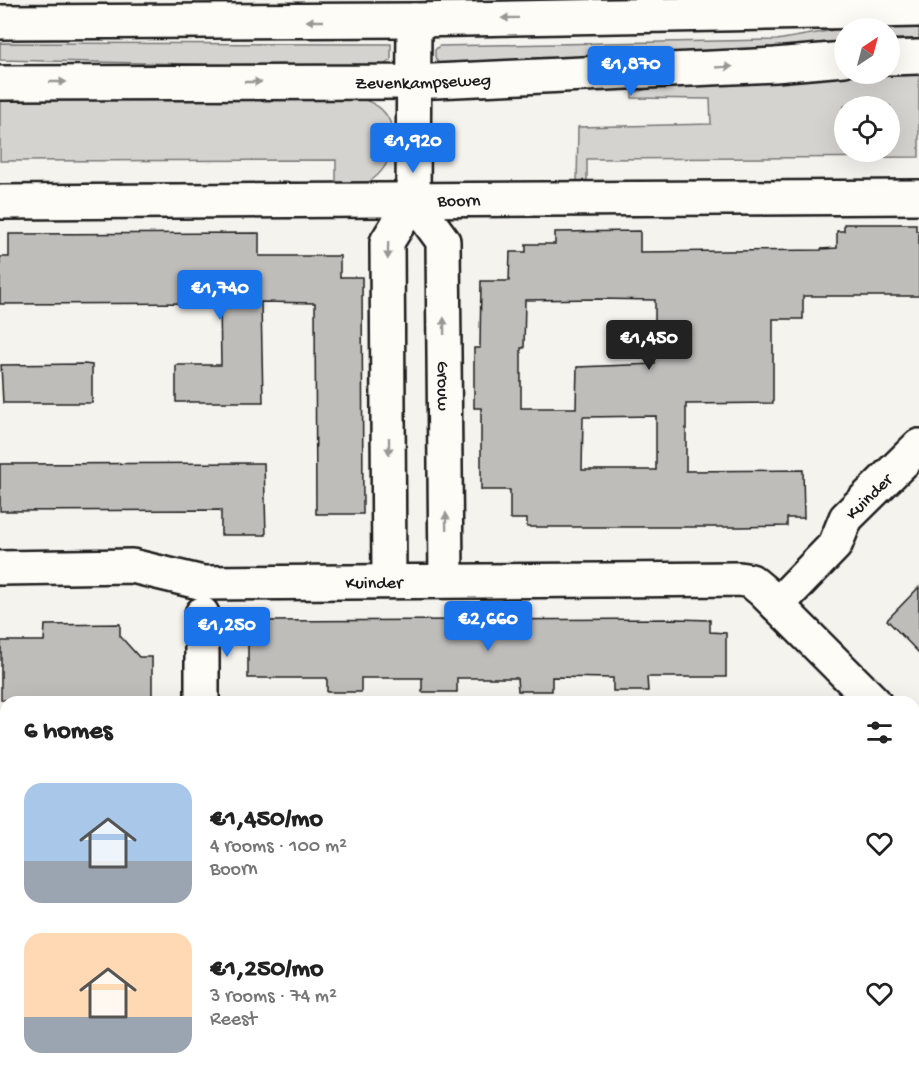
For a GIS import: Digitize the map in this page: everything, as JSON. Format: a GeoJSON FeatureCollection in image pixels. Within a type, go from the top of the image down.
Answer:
{"type":"FeatureCollection","features":[{"type":"Feature","properties":{"kind":"street"},"geometry":{"type":"LineString","coordinates":[[0,22],[414,20],[919,10]]}},
{"type":"Feature","properties":{"kind":"street"},"geometry":{"type":"LineString","coordinates":[[389,581],[387,242],[413,200],[414,20]]}},
{"type":"Feature","properties":{"kind":"street"},"geometry":{"type":"LineString","coordinates":[[900,58],[919,57]]}},
{"type":"Feature","properties":{"kind":"street","name":"Zevenkampseweg"},"geometry":{"type":"LineString","coordinates":[[0,83],[413,82],[834,60]]}},
{"type":"Feature","properties":{"kind":"street","name":"Boorn"},"geometry":{"type":"LineString","coordinates":[[0,202],[919,197]]}},
{"type":"Feature","properties":{"kind":"street","name":"Grouw"},"geometry":{"type":"LineString","coordinates":[[413,200],[443,241],[446,580]]}},
{"type":"Feature","properties":{"kind":"street","name":"Kuinder"},"geometry":{"type":"LineString","coordinates":[[777,605],[835,545],[846,519],[919,446]]}},
{"type":"Feature","properties":{"kind":"street","name":"Kuinder"},"geometry":{"type":"LineString","coordinates":[[0,568],[132,566],[203,583],[739,579],[752,581],[868,696]]}},
{"type":"Feature","properties":{"kind":"street"},"geometry":{"type":"LineString","coordinates":[[202,614],[202,696]]}},
{"type":"Feature","properties":{"kind":"shaded area"},"geometry":{"type":"Polygon","coordinates":[[[900,24],[919,24],[919,39],[900,39],[900,24]]]}},
{"type":"Feature","properties":{"kind":"shaded area"},"geometry":{"type":"Polygon","coordinates":[[[834,30],[834,42],[787,50],[445,70],[435,57],[435,50],[439,46],[777,40],[834,30]]]}},
{"type":"Feature","properties":{"kind":"shaded area"},"geometry":{"type":"Polygon","coordinates":[[[0,43],[391,44],[391,60],[379,68],[0,60],[0,43]]]}},
{"type":"Feature","properties":{"kind":"shaded area"},"geometry":{"type":"Polygon","coordinates":[[[900,75],[919,75],[919,157],[900,157],[900,96],[834,96],[834,158],[587,159],[587,185],[577,185],[578,127],[711,124],[710,99],[632,98],[632,93],[675,82],[834,76],[834,84],[900,84],[900,75]]]}},
{"type":"Feature","properties":{"kind":"shaded area"},"geometry":{"type":"Polygon","coordinates":[[[342,94],[373,103],[388,118],[392,128],[392,150],[388,161],[382,171],[364,184],[336,185],[336,160],[0,161],[0,95],[342,94]]]}},
{"type":"Feature","properties":{"kind":"building"},"geometry":{"type":"Polygon","coordinates":[[[844,224],[916,224],[916,231],[919,231],[919,296],[803,296],[803,319],[773,319],[773,403],[686,404],[686,471],[803,470],[804,518],[787,518],[787,526],[527,527],[527,519],[510,519],[510,490],[481,490],[481,408],[474,408],[474,348],[480,348],[481,281],[509,281],[510,252],[526,252],[526,244],[555,244],[555,232],[640,231],[640,252],[821,250],[837,248],[837,231],[844,231],[844,224]],[[525,300],[524,348],[521,348],[521,408],[576,408],[577,367],[655,364],[655,300],[525,300]],[[656,416],[583,417],[582,470],[656,470],[656,416]]]}},
{"type":"Feature","properties":{"kind":"building"},"geometry":{"type":"Polygon","coordinates":[[[259,233],[259,256],[340,256],[340,277],[362,277],[363,514],[316,514],[315,303],[261,302],[263,402],[176,402],[176,365],[221,365],[220,303],[0,304],[0,257],[9,257],[9,234],[259,233]]]}},
{"type":"Feature","properties":{"kind":"building"},"geometry":{"type":"Polygon","coordinates":[[[1,365],[92,365],[92,403],[3,403],[1,365]]]}},
{"type":"Feature","properties":{"kind":"building"},"geometry":{"type":"Polygon","coordinates":[[[264,463],[266,535],[221,535],[221,510],[0,511],[0,464],[264,463]]]}},
{"type":"Feature","properties":{"kind":"building"},"geometry":{"type":"Polygon","coordinates":[[[919,587],[919,653],[887,620],[919,587]]]}},
{"type":"Feature","properties":{"kind":"building"},"geometry":{"type":"Polygon","coordinates":[[[710,620],[710,632],[726,633],[726,677],[647,677],[648,691],[613,691],[613,678],[552,677],[552,691],[518,691],[517,678],[457,678],[457,692],[422,692],[422,678],[361,678],[361,692],[327,692],[327,678],[248,678],[248,634],[265,634],[265,621],[710,620]]]}},
{"type":"Feature","properties":{"kind":"building"},"geometry":{"type":"Polygon","coordinates":[[[120,624],[120,636],[139,657],[152,657],[152,696],[1,696],[1,641],[44,641],[45,625],[120,624]]]}}]}
